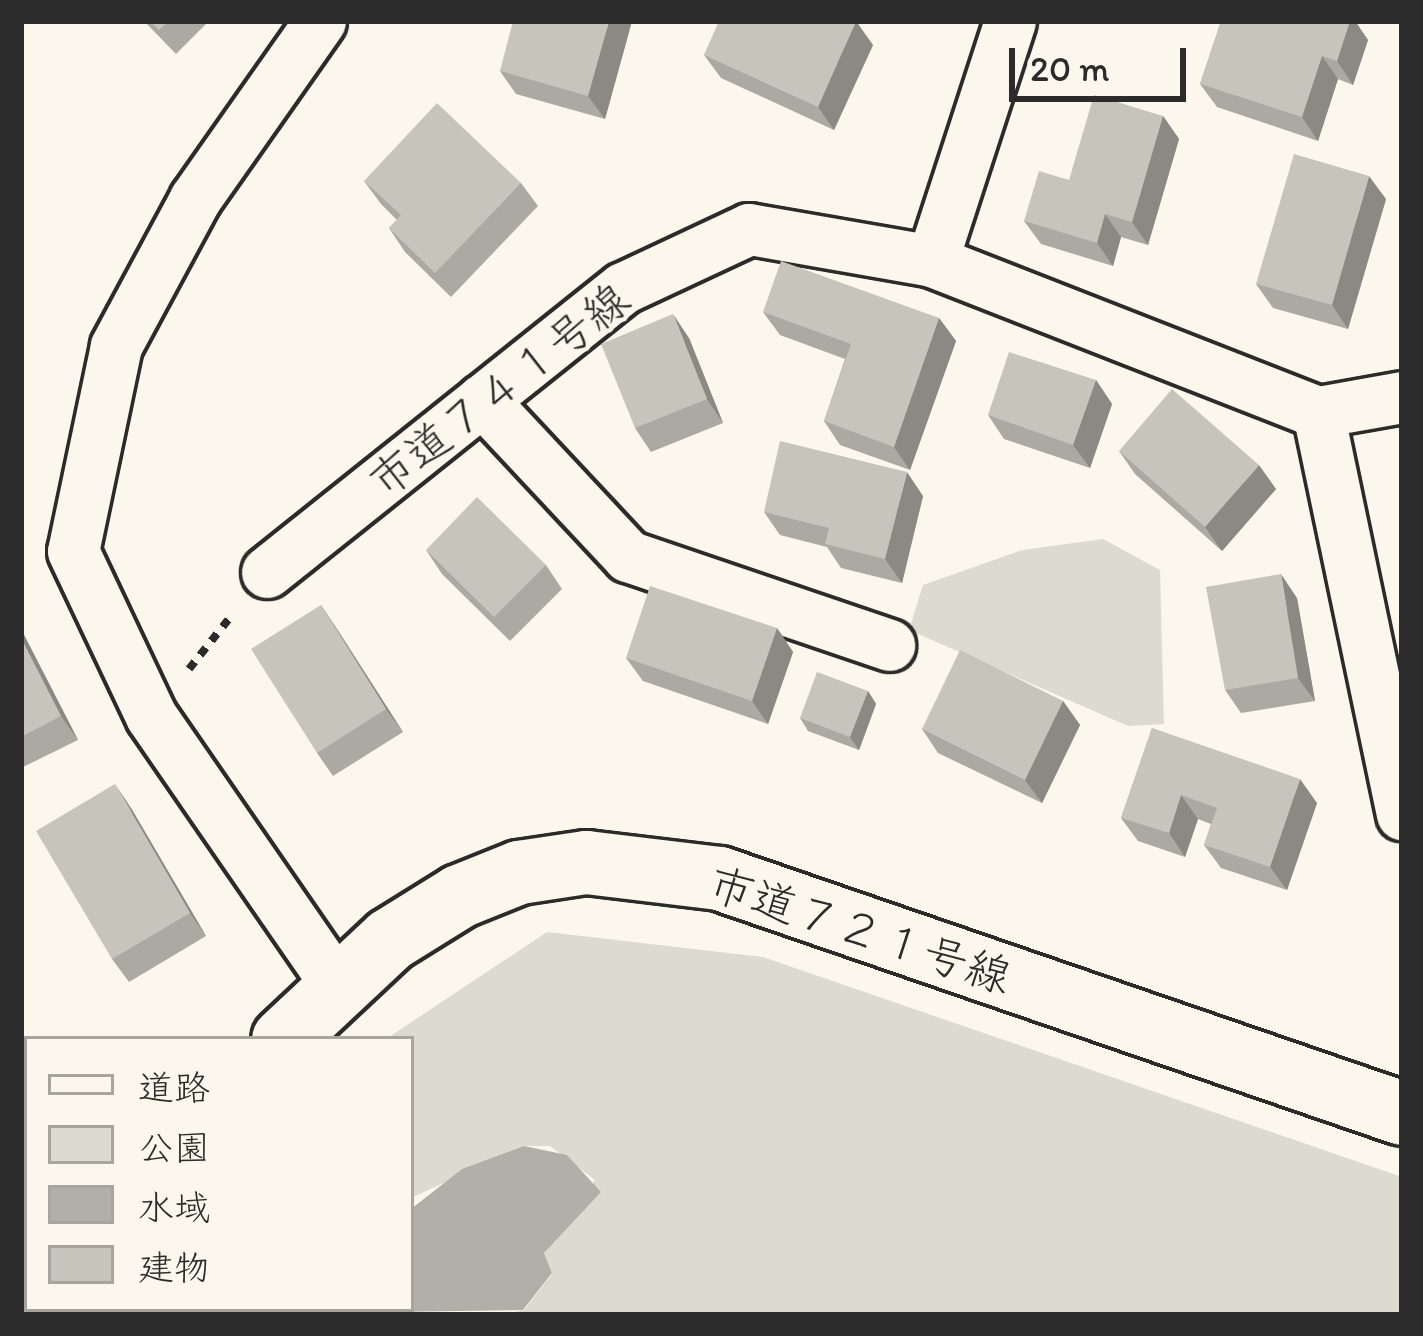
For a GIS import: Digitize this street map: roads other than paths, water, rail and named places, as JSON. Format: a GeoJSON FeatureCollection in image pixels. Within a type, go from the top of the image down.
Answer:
{"type":"FeatureCollection","features":[{"type":"Feature","properties":{"kind":"street"},"geometry":{"type":"LineString","coordinates":[[320,21],[195,199],[116,346],[73,550],[151,716],[337,986]]}},
{"type":"Feature","properties":{"kind":"street"},"geometry":{"type":"LineString","coordinates":[[932,261],[1010,21]]}},
{"type":"Feature","properties":{"kind":"street","name":"市道７４１号線"},"geometry":{"type":"LineString","coordinates":[[267,572],[623,288],[749,230],[932,261],[1318,412]]}},
{"type":"Feature","properties":{"kind":"street"},"geometry":{"type":"LineString","coordinates":[[1402,397],[1318,412],[1402,814]]}},
{"type":"Feature","properties":{"kind":"street"},"geometry":{"type":"LineString","coordinates":[[482,400],[628,556],[890,645]]}},
{"type":"Feature","properties":{"kind":"street","name":"市道７２１号線"},"geometry":{"type":"LineString","coordinates":[[286,1036],[337,986],[458,896],[519,872],[586,862],[719,878],[1402,1113]]}},
{"type":"Feature","properties":{"kind":"water"},"geometry":{"type":"Polygon","coordinates":[[[524,1146],[567,1155],[601,1192],[544,1253],[552,1273],[523,1310],[414,1312],[414,1207],[462,1169],[524,1146]]]}},
{"type":"Feature","properties":{"kind":"water"},"geometry":{"type":"Polygon","coordinates":[[[294,1312],[385,1312],[177,1315],[294,1312]]]}}]}
